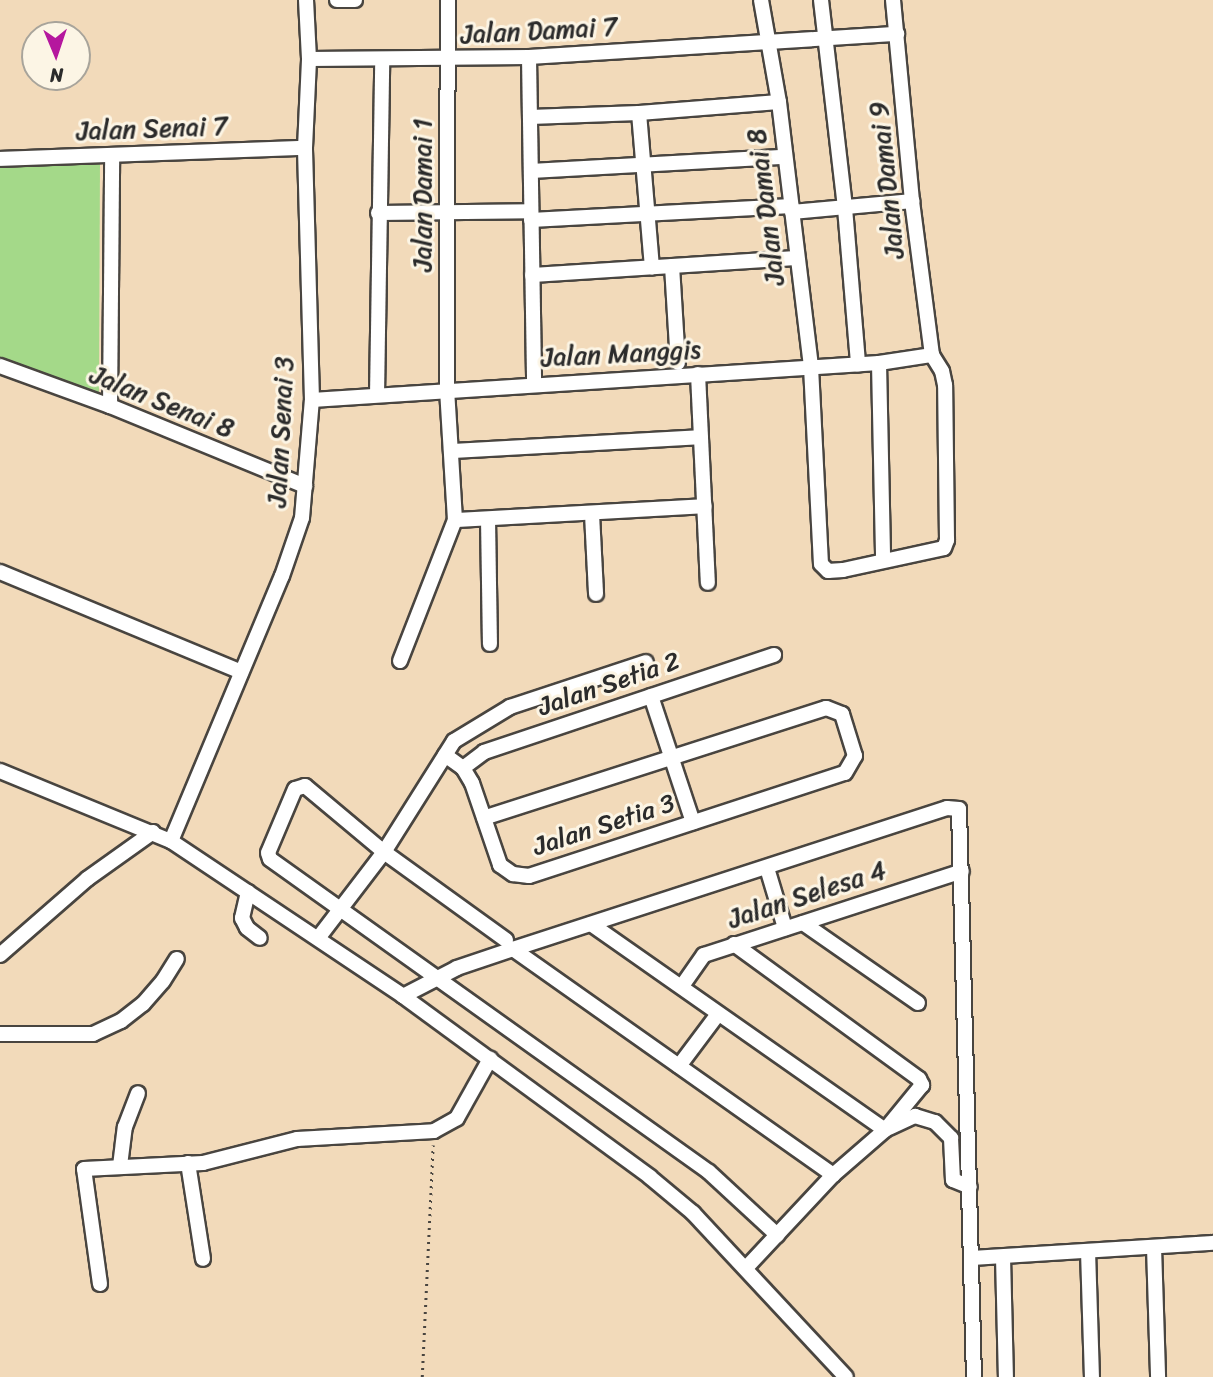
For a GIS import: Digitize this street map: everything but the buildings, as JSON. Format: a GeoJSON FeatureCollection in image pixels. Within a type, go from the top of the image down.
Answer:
{"type":"FeatureCollection","features":[{"type":"Feature","properties":{"kind":"street","name":"Jalan Senai 3"},"geometry":{"type":"LineString","coordinates":[[171,841],[302,518],[312,400],[305,148],[309,58],[306,0]]}},
{"type":"Feature","properties":{"kind":"street"},"geometry":{"type":"LineString","coordinates":[[337,0],[355,0]]}},
{"type":"Feature","properties":{"kind":"street","name":"Jalan Damai 1"},"geometry":{"type":"LineString","coordinates":[[448,0],[447,390],[455,520]]}},
{"type":"Feature","properties":{"kind":"street","name":"Jalan Damai 8"},"geometry":{"type":"LineString","coordinates":[[761,0],[771,42],[811,368],[821,565],[828,571],[843,570],[883,560]]}},
{"type":"Feature","properties":{"kind":"street"},"geometry":{"type":"LineString","coordinates":[[821,0],[845,208],[858,364]]}},
{"type":"Feature","properties":{"kind":"street","name":"Jalan Damai 9"},"geometry":{"type":"LineString","coordinates":[[883,560],[944,548],[947,540],[945,385],[942,371],[932,355],[912,201],[893,0]]}},
{"type":"Feature","properties":{"kind":"street","name":"Jalan Damai 7"},"geometry":{"type":"LineString","coordinates":[[309,58],[448,60],[529,57],[897,34]]}},
{"type":"Feature","properties":{"kind":"street"},"geometry":{"type":"LineString","coordinates":[[529,57],[534,384]]}},
{"type":"Feature","properties":{"kind":"street"},"geometry":{"type":"LineString","coordinates":[[377,395],[382,59]]}},
{"type":"Feature","properties":{"kind":"street"},"geometry":{"type":"LineString","coordinates":[[530,117],[639,113],[779,102]]}},
{"type":"Feature","properties":{"kind":"street"},"geometry":{"type":"LineString","coordinates":[[639,113],[652,267]]}},
{"type":"Feature","properties":{"kind":"street","name":"Jalan Senai 7"},"geometry":{"type":"LineString","coordinates":[[0,159],[305,148]]}},
{"type":"Feature","properties":{"kind":"street"},"geometry":{"type":"LineString","coordinates":[[110,406],[112,155]]}},
{"type":"Feature","properties":{"kind":"street"},"geometry":{"type":"LineString","coordinates":[[531,171],[785,157]]}},
{"type":"Feature","properties":{"kind":"street"},"geometry":{"type":"LineString","coordinates":[[378,213],[531,216],[647,214],[845,208],[912,201]]}},
{"type":"Feature","properties":{"kind":"street"},"geometry":{"type":"LineString","coordinates":[[532,275],[796,258]]}},
{"type":"Feature","properties":{"kind":"street"},"geometry":{"type":"LineString","coordinates":[[672,266],[678,363]]}},
{"type":"Feature","properties":{"kind":"street","name":"Jalan Manggis"},"geometry":{"type":"LineString","coordinates":[[312,400],[811,368],[879,363],[932,355]]}},
{"type":"Feature","properties":{"kind":"street"},"geometry":{"type":"LineString","coordinates":[[879,363],[883,560]]}},
{"type":"Feature","properties":{"kind":"street","name":"Jalan Senai 8"},"geometry":{"type":"LineString","coordinates":[[0,366],[110,406],[305,486]]}},
{"type":"Feature","properties":{"kind":"street"},"geometry":{"type":"LineString","coordinates":[[698,374],[709,583]]}},
{"type":"Feature","properties":{"kind":"street"},"geometry":{"type":"LineString","coordinates":[[451,451],[701,437]]}},
{"type":"Feature","properties":{"kind":"street"},"geometry":{"type":"LineString","coordinates":[[400,662],[455,520],[705,506]]}},
{"type":"Feature","properties":{"kind":"street"},"geometry":{"type":"LineString","coordinates":[[592,514],[596,594]]}},
{"type":"Feature","properties":{"kind":"street"},"geometry":{"type":"LineString","coordinates":[[488,519],[490,644]]}},
{"type":"Feature","properties":{"kind":"street"},"geometry":{"type":"LineString","coordinates":[[0,572],[241,672]]}},
{"type":"Feature","properties":{"kind":"street","name":"Jalan Setia 2"},"geometry":{"type":"LineString","coordinates":[[463,768],[484,752],[774,655]]}},
{"type":"Feature","properties":{"kind":"street"},"geometry":{"type":"LineString","coordinates":[[319,937],[384,852],[454,741],[510,707],[646,662]]}},
{"type":"Feature","properties":{"kind":"street"},"geometry":{"type":"LineString","coordinates":[[651,696],[693,822]]}},
{"type":"Feature","properties":{"kind":"street","name":"Jalan Setia 3"},"geometry":{"type":"LineString","coordinates":[[463,768],[500,865],[513,874],[529,876],[845,773],[855,756],[842,714],[832,708],[672,757]]}},
{"type":"Feature","properties":{"kind":"street"},"geometry":{"type":"LineString","coordinates":[[445,755],[463,768]]}},
{"type":"Feature","properties":{"kind":"street"},"geometry":{"type":"LineString","coordinates":[[484,818],[672,757]]}},
{"type":"Feature","properties":{"kind":"street"},"geometry":{"type":"LineString","coordinates":[[0,771],[171,841],[319,937],[403,996],[650,1177],[693,1213],[747,1267],[846,1377]]}},
{"type":"Feature","properties":{"kind":"street"},"geometry":{"type":"LineString","coordinates":[[777,1235],[709,1172],[270,859],[268,853],[295,789],[300,785],[305,786],[384,852],[833,1175]]}},
{"type":"Feature","properties":{"kind":"street"},"geometry":{"type":"LineString","coordinates":[[403,996],[509,944],[591,924],[947,808],[955,808],[962,813],[974,1377]]}},
{"type":"Feature","properties":{"kind":"street"},"geometry":{"type":"LineString","coordinates":[[0,955],[87,879],[153,832]]}},
{"type":"Feature","properties":{"kind":"street"},"geometry":{"type":"LineString","coordinates":[[767,868],[785,928]]}},
{"type":"Feature","properties":{"kind":"street","name":"Jalan Selesa 4"},"geometry":{"type":"LineString","coordinates":[[682,986],[704,955],[962,871]]}},
{"type":"Feature","properties":{"kind":"street"},"geometry":{"type":"LineString","coordinates":[[248,892],[242,918],[247,929],[260,938]]}},
{"type":"Feature","properties":{"kind":"street"},"geometry":{"type":"LineString","coordinates":[[803,923],[918,1003]]}},
{"type":"Feature","properties":{"kind":"street"},"geometry":{"type":"LineString","coordinates":[[591,924],[885,1130]]}},
{"type":"Feature","properties":{"kind":"street"},"geometry":{"type":"LineString","coordinates":[[734,944],[919,1079],[920,1090],[885,1130],[833,1175],[747,1267]]}},
{"type":"Feature","properties":{"kind":"street"},"geometry":{"type":"LineString","coordinates":[[0,1034],[93,1034],[121,1021],[143,1004],[177,959]]}},
{"type":"Feature","properties":{"kind":"street"},"geometry":{"type":"LineString","coordinates":[[679,1066],[718,1014]]}},
{"type":"Feature","properties":{"kind":"street"},"geometry":{"type":"LineString","coordinates":[[100,1284],[84,1169],[203,1163],[297,1139],[433,1131],[457,1118],[490,1059]]}},
{"type":"Feature","properties":{"kind":"street"},"geometry":{"type":"LineString","coordinates":[[120,1166],[125,1127],[138,1093]]}},
{"type":"Feature","properties":{"kind":"street"},"geometry":{"type":"LineString","coordinates":[[885,1130],[915,1116],[935,1122],[951,1138],[953,1180],[970,1187]]}},
{"type":"Feature","properties":{"kind":"street"},"geometry":{"type":"LineString","coordinates":[[188,1163],[203,1259]]}},
{"type":"Feature","properties":{"kind":"street"},"geometry":{"type":"LineString","coordinates":[[972,1258],[1213,1243]]}},
{"type":"Feature","properties":{"kind":"street"},"geometry":{"type":"LineString","coordinates":[[1154,1247],[1158,1377]]}},
{"type":"Feature","properties":{"kind":"street"},"geometry":{"type":"LineString","coordinates":[[1088,1251],[1092,1377]]}},
{"type":"Feature","properties":{"kind":"street"},"geometry":{"type":"LineString","coordinates":[[1003,1257],[1006,1377]]}},
{"type":"Feature","properties":{"kind":"path"},"geometry":{"type":"LineString","coordinates":[[422,1377],[433,1131]]}},
{"type":"Feature","properties":{"kind":"green space"},"geometry":{"type":"Polygon","coordinates":[[[100,161],[98,398],[0,359],[0,165],[100,161]]]}}]}
